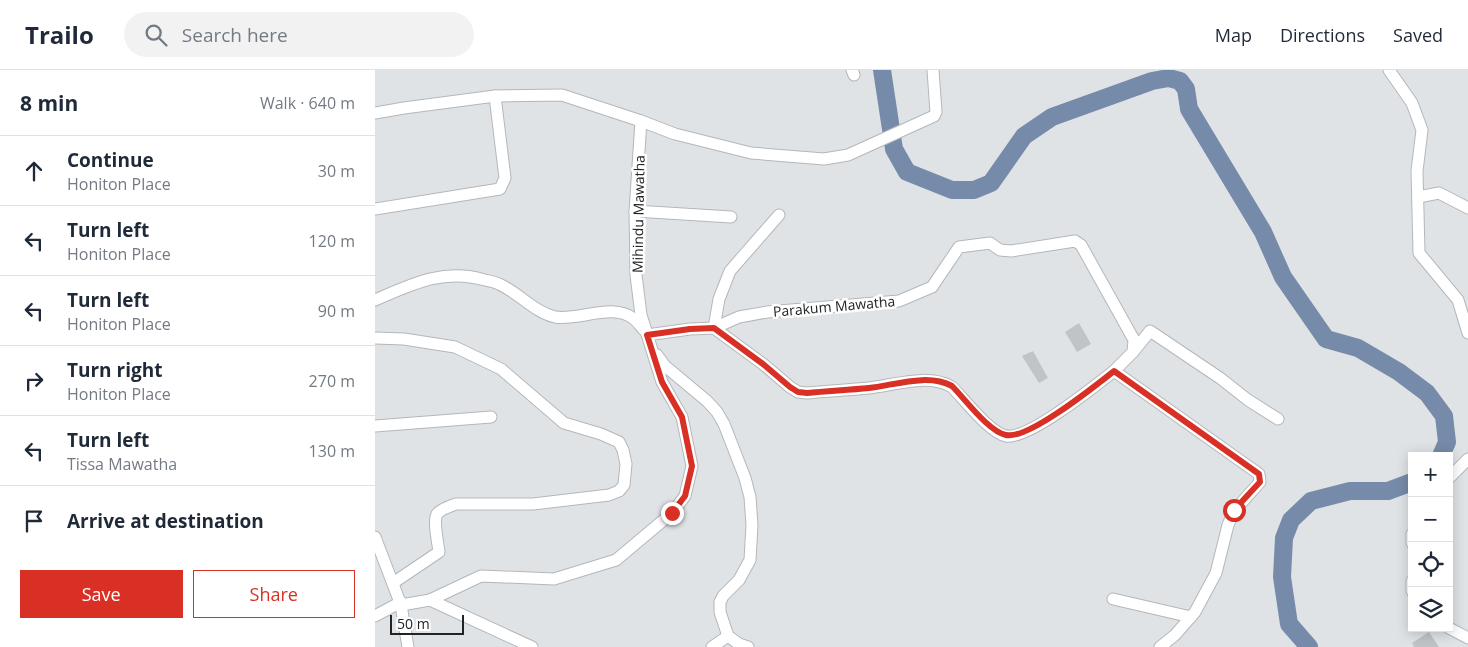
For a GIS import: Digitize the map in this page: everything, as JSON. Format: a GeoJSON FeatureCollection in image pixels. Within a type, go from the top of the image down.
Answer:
{"type":"FeatureCollection","features":[{"type":"Feature","properties":{"kind":"street"},"geometry":{"type":"LineString","coordinates":[[375,113],[495,96],[561,95],[675,134],[751,153],[824,159],[848,155],[934,116],[936,112],[933,70]]}},
{"type":"Feature","properties":{"kind":"street"},"geometry":{"type":"LineString","coordinates":[[1389,70],[1411,103],[1422,130],[1417,172],[1419,253],[1459,300],[1468,333]]}},
{"type":"Feature","properties":{"kind":"street"},"geometry":{"type":"LineString","coordinates":[[375,209],[500,189],[505,178],[495,96]]}},
{"type":"Feature","properties":{"kind":"street","name":"Mihindu Mawatha"},"geometry":{"type":"LineString","coordinates":[[641,121],[635,212],[636,274],[641,315],[647,335]]}},
{"type":"Feature","properties":{"kind":"street"},"geometry":{"type":"LineString","coordinates":[[1418,198],[1439,193],[1468,208]]}},
{"type":"Feature","properties":{"kind":"street"},"geometry":{"type":"LineString","coordinates":[[635,212],[731,217]]}},
{"type":"Feature","properties":{"kind":"street"},"geometry":{"type":"LineString","coordinates":[[714,328],[719,300],[730,271],[779,215]]}},
{"type":"Feature","properties":{"kind":"street","name":"Parakum Mawatha"},"geometry":{"type":"LineString","coordinates":[[714,328],[739,317],[767,312],[899,301],[932,287],[959,247],[989,243],[1000,250],[1011,251],[1075,241],[1081,245],[1134,340],[1133,352]]}},
{"type":"Feature","properties":{"kind":"street"},"geometry":{"type":"LineString","coordinates":[[375,300],[429,279],[448,275],[463,276],[499,284],[540,310],[557,317],[570,317],[607,311],[634,318],[647,335],[660,361],[717,412],[724,424],[745,478],[750,497],[752,525],[750,560],[739,580],[723,596],[720,602],[720,612],[728,636],[739,644],[748,647]]}},
{"type":"Feature","properties":{"kind":"street"},"geometry":{"type":"LineString","coordinates":[[647,335],[714,328],[798,392],[807,393],[868,388],[916,381],[945,383],[952,386],[987,425],[1006,436],[1013,436],[1027,431],[1051,417],[1114,371],[1150,331],[1220,378],[1248,400],[1277,418]]}},
{"type":"Feature","properties":{"kind":"street"},"geometry":{"type":"LineString","coordinates":[[375,616],[401,603],[430,600],[481,576],[553,580],[616,560],[672,513],[685,496],[692,466],[682,417],[662,382],[647,335]]}},
{"type":"Feature","properties":{"kind":"street"},"geometry":{"type":"LineString","coordinates":[[375,338],[404,339],[455,348],[501,368],[565,423],[601,434],[619,442],[626,464],[624,485],[619,491],[609,495],[533,504],[456,504],[444,509],[438,514],[435,521],[439,552],[393,583]]}},
{"type":"Feature","properties":{"kind":"street"},"geometry":{"type":"LineString","coordinates":[[1114,371],[1259,474],[1260,482],[1234,510],[1216,573],[1191,617],[1160,647]]}},
{"type":"Feature","properties":{"kind":"street"},"geometry":{"type":"LineString","coordinates":[[375,426],[491,417]]}},
{"type":"Feature","properties":{"kind":"street"},"geometry":{"type":"LineString","coordinates":[[1453,474],[1468,459]]}},
{"type":"Feature","properties":{"kind":"street"},"geometry":{"type":"LineString","coordinates":[[375,537],[401,603],[408,647]]}},
{"type":"Feature","properties":{"kind":"street"},"geometry":{"type":"LineString","coordinates":[[1113,599],[1191,617]]}},
{"type":"Feature","properties":{"kind":"street"},"geometry":{"type":"LineString","coordinates":[[430,600],[532,647]]}},
{"type":"Feature","properties":{"kind":"street"},"geometry":{"type":"LineString","coordinates":[[1453,630],[1468,638]]}},
{"type":"Feature","properties":{"kind":"street"},"geometry":{"type":"LineString","coordinates":[[712,647],[728,636]]}},
{"type":"Feature","properties":{"kind":"building"},"geometry":{"type":"Polygon","coordinates":[[[1079,323],[1091,344],[1077,352],[1065,332],[1079,323]]]}},
{"type":"Feature","properties":{"kind":"building"},"geometry":{"type":"Polygon","coordinates":[[[1033,351],[1048,378],[1039,383],[1022,356],[1033,351]]]}},
{"type":"Feature","properties":{"kind":"building"},"geometry":{"type":"Polygon","coordinates":[[[1429,632],[1439,647],[1414,647],[1412,643],[1429,632]]]}},
{"type":"Feature","properties":{"kind":"waterway"},"geometry":{"type":"LineString","coordinates":[[882,70],[894,149],[907,172],[952,190],[974,190],[991,183],[1024,136],[1052,117],[1152,81],[1169,78],[1180,81],[1186,89],[1189,109],[1263,232],[1283,277],[1326,339],[1358,348],[1399,372],[1427,393],[1444,416],[1447,442],[1443,452]]}},
{"type":"Feature","properties":{"kind":"waterway"},"geometry":{"type":"LineString","coordinates":[[1309,647],[1289,624],[1282,577],[1284,538],[1291,520],[1311,501],[1350,491],[1388,491],[1408,484]]}},
{"type":"Feature","properties":{"kind":"route"},"geometry":{"type":"LineString","coordinates":[[672,513],[685,496],[692,466],[682,417],[662,382],[647,335],[714,328],[798,392],[807,393],[868,388],[916,381],[945,383],[952,386],[965,399],[987,425],[1006,436],[1013,436],[1027,431],[1051,417],[1114,371],[1259,474],[1260,482],[1234,510]]}}]}
